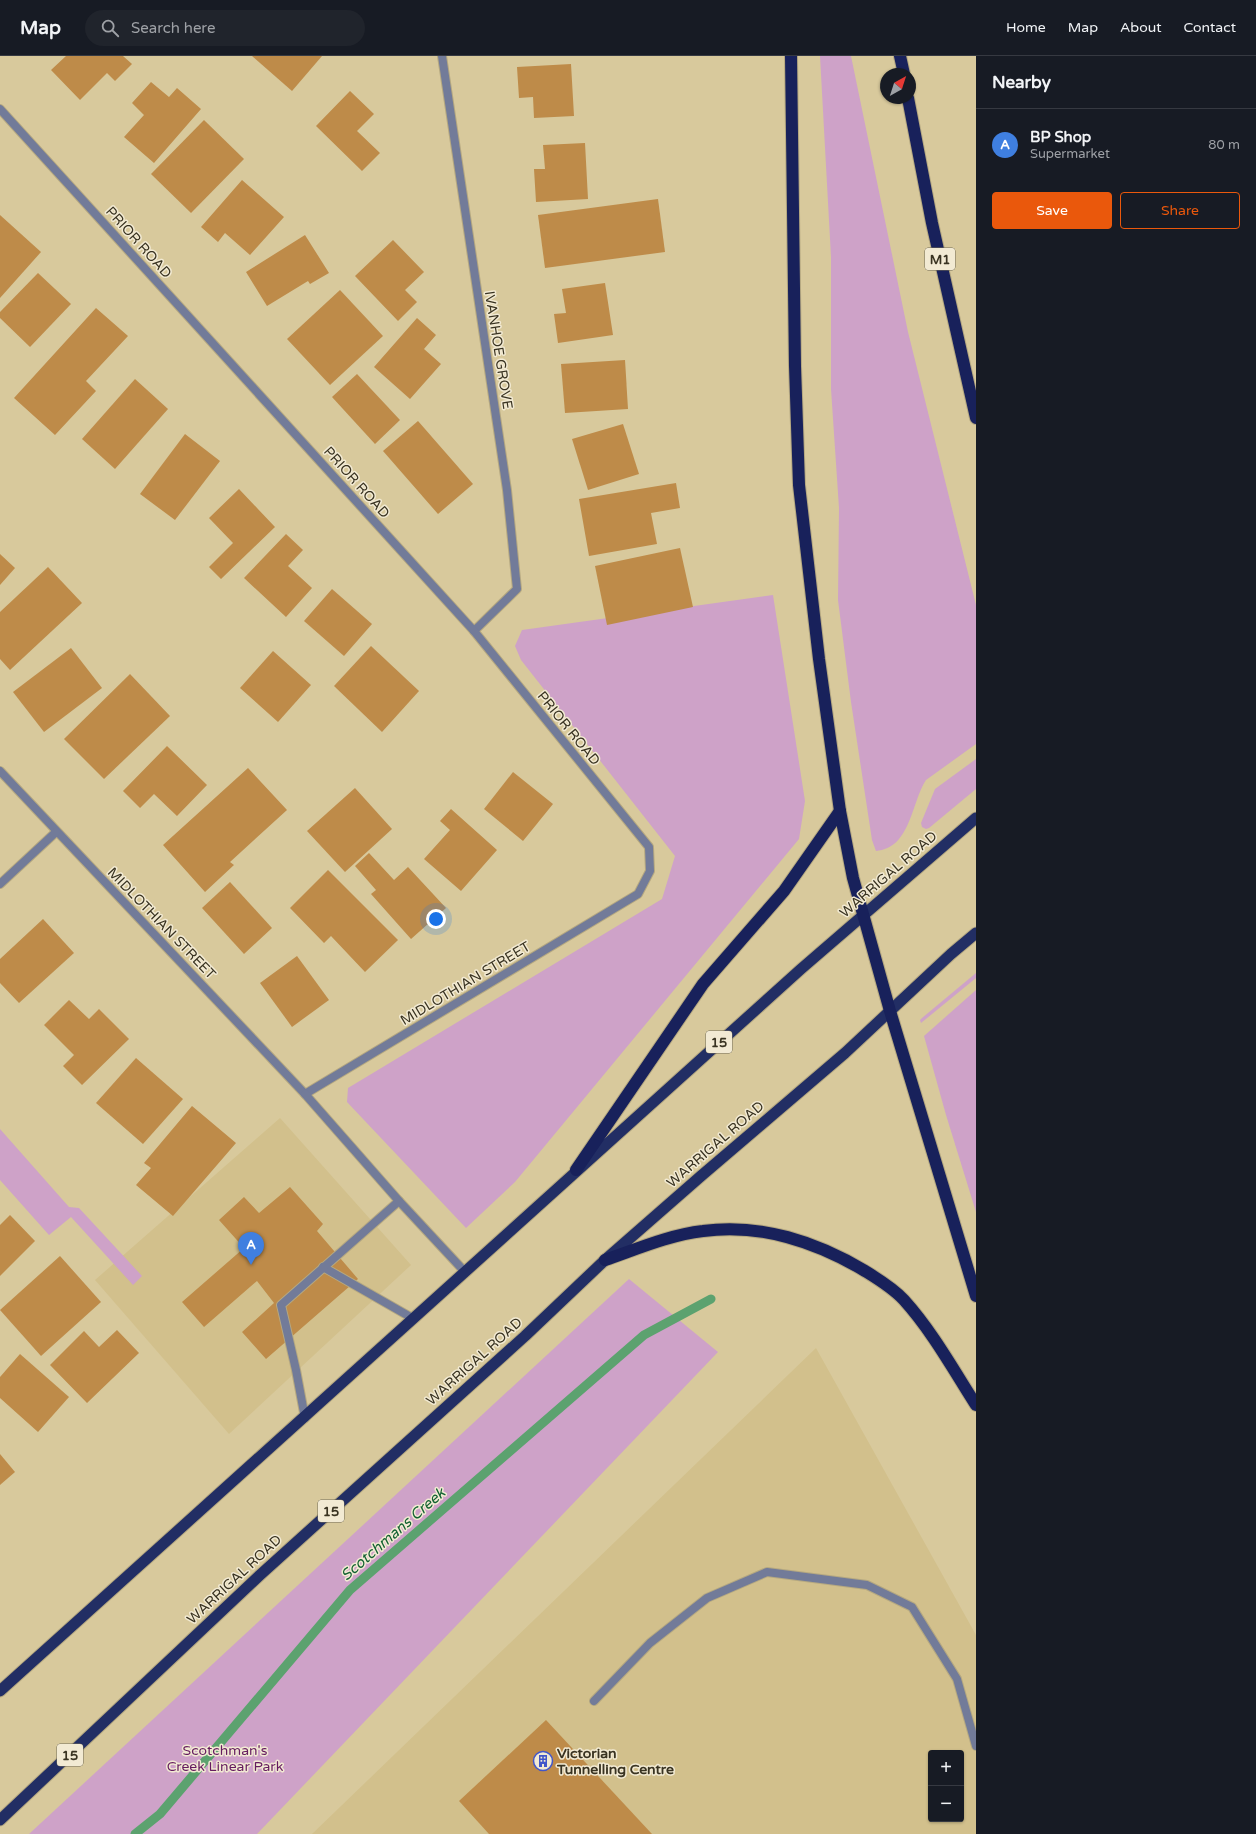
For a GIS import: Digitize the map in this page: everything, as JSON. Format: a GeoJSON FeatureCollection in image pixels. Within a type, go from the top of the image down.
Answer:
{"type":"FeatureCollection","features":[{"type":"Feature","properties":{"kind":"highway"},"geometry":{"type":"LineString","coordinates":[[791,56],[795,366],[799,485],[818,659],[840,811],[853,878],[890,1011],[946,1203],[976,1296]]}},
{"type":"Feature","properties":{"kind":"highway"},"geometry":{"type":"LineString","coordinates":[[900,56],[903,68]]}},
{"type":"Feature","properties":{"kind":"highway","name":"M1"},"geometry":{"type":"LineString","coordinates":[[909,104],[932,223],[976,418]]}},
{"type":"Feature","properties":{"kind":"highway"},"geometry":{"type":"LineString","coordinates":[[576,1170],[703,984],[784,891],[840,811]]}},
{"type":"Feature","properties":{"kind":"highway","name":"WARRIGAL ROAD"},"geometry":{"type":"LineString","coordinates":[[0,1691],[305,1418],[576,1170],[801,968],[976,818]]}},
{"type":"Feature","properties":{"kind":"highway","name":"WARRIGAL ROAD"},"geometry":{"type":"LineString","coordinates":[[0,1820],[260,1575],[525,1336],[605,1260],[846,1053],[976,933]]}},
{"type":"Feature","properties":{"kind":"highway"},"geometry":{"type":"LineString","coordinates":[[605,1260],[666,1238],[704,1230],[736,1229],[762,1231],[806,1242],[844,1258],[881,1280],[903,1299],[928,1330],[976,1405]]}},
{"type":"Feature","properties":{"kind":"street","name":"IVANHOE GROVE"},"geometry":{"type":"LineString","coordinates":[[442,56],[507,490],[517,589],[474,631]]}},
{"type":"Feature","properties":{"kind":"street","name":"PRIOR ROAD"},"geometry":{"type":"LineString","coordinates":[[0,109],[474,631],[649,847],[650,871],[638,894]]}},
{"type":"Feature","properties":{"kind":"street","name":"MIDLOTHIAN STREET"},"geometry":{"type":"LineString","coordinates":[[0,771],[305,1094],[399,1201],[465,1272]]}},
{"type":"Feature","properties":{"kind":"street"},"geometry":{"type":"LineString","coordinates":[[0,884],[56,832]]}},
{"type":"Feature","properties":{"kind":"street","name":"MIDLOTHIAN STREET"},"geometry":{"type":"LineString","coordinates":[[305,1094],[638,894]]}},
{"type":"Feature","properties":{"kind":"street"},"geometry":{"type":"LineString","coordinates":[[305,1418],[296,1370],[280,1305],[399,1201]]}},
{"type":"Feature","properties":{"kind":"street"},"geometry":{"type":"LineString","coordinates":[[323,1268],[414,1319]]}},
{"type":"Feature","properties":{"kind":"street"},"geometry":{"type":"LineString","coordinates":[[594,1701],[650,1643],[707,1598],[766,1572],[867,1585],[912,1607],[957,1679],[976,1746]]}},
{"type":"Feature","properties":{"kind":"shaded area"},"geometry":{"type":"Polygon","coordinates":[[[280,1118],[411,1265],[229,1434],[95,1280],[280,1118]]]}},
{"type":"Feature","properties":{"kind":"shaded area"},"geometry":{"type":"Polygon","coordinates":[[[816,1348],[976,1635],[976,1834],[312,1834],[816,1348]]]}},
{"type":"Feature","properties":{"kind":"green space"},"geometry":{"type":"Polygon","coordinates":[[[820,56],[851,56],[908,332],[976,605],[976,744],[926,780],[903,833],[896,842],[888,848],[876,851],[872,840],[851,702],[838,600],[839,508],[831,389],[831,257],[820,56]]]}},
{"type":"Feature","properties":{"kind":"green space"},"geometry":{"type":"Polygon","coordinates":[[[773,595],[805,801],[799,839],[515,1182],[466,1228],[347,1102],[348,1088],[662,899],[675,856],[521,660],[515,646],[522,630],[773,595]]]}},
{"type":"Feature","properties":{"kind":"green space"},"geometry":{"type":"Polygon","coordinates":[[[976,759],[976,789],[929,828],[926,829],[922,827],[921,823],[935,789],[976,759]]]}},
{"type":"Feature","properties":{"kind":"green space"},"geometry":{"type":"Polygon","coordinates":[[[976,973],[976,978],[921,1023],[920,1020],[922,1018],[976,973]]]}},
{"type":"Feature","properties":{"kind":"green space"},"geometry":{"type":"Polygon","coordinates":[[[976,990],[976,1212],[946,1115],[924,1036],[976,990]]]}},
{"type":"Feature","properties":{"kind":"green space"},"geometry":{"type":"Polygon","coordinates":[[[0,1129],[69,1207],[79,1208],[142,1276],[133,1285],[71,1217],[49,1235],[0,1180],[0,1129]]]}},
{"type":"Feature","properties":{"kind":"green space","name":"Scotchman's Creek Linear Park"},"geometry":{"type":"Polygon","coordinates":[[[629,1279],[718,1352],[257,1834],[29,1834],[629,1279]]]}},
{"type":"Feature","properties":{"kind":"building"},"geometry":{"type":"Polygon","coordinates":[[[66,56],[123,56],[132,64],[115,81],[107,73],[80,100],[51,70],[66,56]]]}},
{"type":"Feature","properties":{"kind":"building"},"geometry":{"type":"Polygon","coordinates":[[[252,56],[322,56],[292,91],[252,56]]]}},
{"type":"Feature","properties":{"kind":"building"},"geometry":{"type":"Polygon","coordinates":[[[571,64],[574,116],[534,118],[533,97],[519,98],[517,67],[571,64]]]}},
{"type":"Feature","properties":{"kind":"building"},"geometry":{"type":"Polygon","coordinates":[[[151,82],[169,97],[177,88],[201,109],[154,163],[124,137],[144,115],[132,103],[151,82]]]}},
{"type":"Feature","properties":{"kind":"building"},"geometry":{"type":"Polygon","coordinates":[[[350,91],[374,114],[357,131],[380,153],[362,171],[316,126],[350,91]]]}},
{"type":"Feature","properties":{"kind":"building"},"geometry":{"type":"Polygon","coordinates":[[[204,120],[244,159],[191,213],[151,174],[204,120]]]}},
{"type":"Feature","properties":{"kind":"building"},"geometry":{"type":"Polygon","coordinates":[[[585,143],[588,199],[536,202],[534,169],[545,169],[543,145],[585,143]]]}},
{"type":"Feature","properties":{"kind":"building"},"geometry":{"type":"Polygon","coordinates":[[[242,180],[284,217],[250,255],[225,233],[218,242],[201,227],[242,180]]]}},
{"type":"Feature","properties":{"kind":"building"},"geometry":{"type":"Polygon","coordinates":[[[658,199],[665,252],[545,268],[538,215],[658,199]]]}},
{"type":"Feature","properties":{"kind":"building"},"geometry":{"type":"Polygon","coordinates":[[[0,215],[41,252],[0,298],[0,215]]]}},
{"type":"Feature","properties":{"kind":"building"},"geometry":{"type":"Polygon","coordinates":[[[305,235],[329,273],[310,284],[308,281],[267,306],[246,272],[305,235]]]}},
{"type":"Feature","properties":{"kind":"building"},"geometry":{"type":"Polygon","coordinates":[[[393,240],[424,272],[405,290],[417,302],[398,321],[355,276],[393,240]]]}},
{"type":"Feature","properties":{"kind":"building"},"geometry":{"type":"Polygon","coordinates":[[[38,273],[71,304],[30,347],[0,318],[0,312],[38,273]]]}},
{"type":"Feature","properties":{"kind":"building"},"geometry":{"type":"Polygon","coordinates":[[[605,283],[613,335],[558,343],[554,314],[566,313],[562,289],[605,283]]]}},
{"type":"Feature","properties":{"kind":"building"},"geometry":{"type":"Polygon","coordinates":[[[340,290],[383,336],[330,385],[287,339],[340,290]]]}},
{"type":"Feature","properties":{"kind":"building"},"geometry":{"type":"Polygon","coordinates":[[[96,308],[128,336],[86,381],[96,391],[55,435],[14,398],[96,308]]]}},
{"type":"Feature","properties":{"kind":"building"},"geometry":{"type":"Polygon","coordinates":[[[417,318],[436,335],[424,349],[441,364],[410,399],[374,367],[417,318]]]}},
{"type":"Feature","properties":{"kind":"building"},"geometry":{"type":"Polygon","coordinates":[[[625,360],[628,409],[565,413],[561,364],[625,360]]]}},
{"type":"Feature","properties":{"kind":"building"},"geometry":{"type":"Polygon","coordinates":[[[357,374],[400,420],[375,444],[332,397],[357,374]]]}},
{"type":"Feature","properties":{"kind":"building"},"geometry":{"type":"Polygon","coordinates":[[[135,379],[168,409],[115,469],[82,439],[135,379]]]}},
{"type":"Feature","properties":{"kind":"building"},"geometry":{"type":"Polygon","coordinates":[[[418,421],[473,484],[438,514],[383,451],[418,421]]]}},
{"type":"Feature","properties":{"kind":"building"},"geometry":{"type":"Polygon","coordinates":[[[623,424],[639,474],[588,490],[572,439],[623,424]]]}},
{"type":"Feature","properties":{"kind":"building"},"geometry":{"type":"Polygon","coordinates":[[[185,434],[220,461],[175,520],[140,494],[185,434]]]}},
{"type":"Feature","properties":{"kind":"building"},"geometry":{"type":"Polygon","coordinates":[[[676,483],[680,508],[651,513],[657,544],[589,556],[579,499],[676,483]]]}},
{"type":"Feature","properties":{"kind":"building"},"geometry":{"type":"Polygon","coordinates":[[[239,489],[275,527],[221,579],[209,567],[233,543],[209,518],[239,489]]]}},
{"type":"Feature","properties":{"kind":"building"},"geometry":{"type":"Polygon","coordinates":[[[286,534],[303,550],[288,566],[312,588],[286,617],[244,578],[286,534]]]}},
{"type":"Feature","properties":{"kind":"building"},"geometry":{"type":"Polygon","coordinates":[[[680,548],[693,607],[607,625],[595,566],[680,548]]]}},
{"type":"Feature","properties":{"kind":"building"},"geometry":{"type":"Polygon","coordinates":[[[0,554],[15,568],[0,585],[0,554]]]}},
{"type":"Feature","properties":{"kind":"building"},"geometry":{"type":"Polygon","coordinates":[[[48,567],[82,603],[10,670],[0,659],[0,612],[48,567]]]}},
{"type":"Feature","properties":{"kind":"building"},"geometry":{"type":"Polygon","coordinates":[[[332,589],[372,624],[344,656],[304,621],[332,589]]]}},
{"type":"Feature","properties":{"kind":"building"},"geometry":{"type":"Polygon","coordinates":[[[371,646],[419,691],[382,732],[334,686],[371,646]]]}},
{"type":"Feature","properties":{"kind":"building"},"geometry":{"type":"Polygon","coordinates":[[[71,648],[102,688],[44,732],[13,692],[71,648]]]}},
{"type":"Feature","properties":{"kind":"building"},"geometry":{"type":"Polygon","coordinates":[[[273,651],[311,685],[278,722],[240,688],[273,651]]]}},
{"type":"Feature","properties":{"kind":"building"},"geometry":{"type":"Polygon","coordinates":[[[130,674],[170,716],[104,779],[64,739],[130,674]]]}},
{"type":"Feature","properties":{"kind":"building"},"geometry":{"type":"Polygon","coordinates":[[[167,746],[207,785],[177,816],[154,794],[140,808],[123,791],[167,746]]]}},
{"type":"Feature","properties":{"kind":"building"},"geometry":{"type":"Polygon","coordinates":[[[248,768],[287,810],[230,862],[234,865],[205,892],[163,845],[248,768]]]}},
{"type":"Feature","properties":{"kind":"building"},"geometry":{"type":"Polygon","coordinates":[[[513,772],[553,804],[523,841],[484,809],[513,772]]]}},
{"type":"Feature","properties":{"kind":"building"},"geometry":{"type":"Polygon","coordinates":[[[355,788],[392,829],[345,872],[307,831],[355,788]]]}},
{"type":"Feature","properties":{"kind":"building"},"geometry":{"type":"Polygon","coordinates":[[[451,809],[497,850],[461,891],[424,859],[450,830],[440,821],[451,809]]]}},
{"type":"Feature","properties":{"kind":"building"},"geometry":{"type":"Polygon","coordinates":[[[369,853],[394,880],[408,867],[446,908],[411,939],[371,894],[376,890],[355,866],[369,853]]]}},
{"type":"Feature","properties":{"kind":"building"},"geometry":{"type":"Polygon","coordinates":[[[328,870],[398,940],[365,972],[331,936],[324,943],[290,908],[328,870]]]}},
{"type":"Feature","properties":{"kind":"building"},"geometry":{"type":"Polygon","coordinates":[[[230,882],[272,928],[244,954],[202,908],[230,882]]]}},
{"type":"Feature","properties":{"kind":"building"},"geometry":{"type":"Polygon","coordinates":[[[43,919],[74,953],[19,1003],[0,983],[0,959],[43,919]]]}},
{"type":"Feature","properties":{"kind":"building"},"geometry":{"type":"Polygon","coordinates":[[[297,956],[329,1000],[292,1027],[260,983],[297,956]]]}},
{"type":"Feature","properties":{"kind":"building"},"geometry":{"type":"Polygon","coordinates":[[[69,1000],[89,1019],[99,1009],[129,1039],[82,1085],[63,1066],[74,1055],[44,1025],[69,1000]]]}},
{"type":"Feature","properties":{"kind":"building"},"geometry":{"type":"Polygon","coordinates":[[[136,1058],[183,1099],[143,1144],[96,1103],[136,1058]]]}},
{"type":"Feature","properties":{"kind":"building"},"geometry":{"type":"Polygon","coordinates":[[[192,1106],[236,1143],[173,1216],[136,1185],[151,1168],[144,1163],[192,1106]]]}},
{"type":"Feature","properties":{"kind":"building"},"geometry":{"type":"Polygon","coordinates":[[[290,1187],[323,1224],[317,1231],[358,1279],[266,1359],[242,1332],[274,1303],[257,1281],[204,1327],[182,1302],[244,1248],[219,1220],[244,1197],[259,1213],[290,1187]]]}},
{"type":"Feature","properties":{"kind":"building"},"geometry":{"type":"Polygon","coordinates":[[[10,1215],[35,1241],[0,1276],[0,1225],[10,1215]]]}},
{"type":"Feature","properties":{"kind":"building"},"geometry":{"type":"Polygon","coordinates":[[[60,1256],[101,1302],[41,1356],[0,1310],[60,1256]]]}},
{"type":"Feature","properties":{"kind":"building"},"geometry":{"type":"Polygon","coordinates":[[[117,1330],[139,1353],[87,1403],[50,1365],[84,1331],[99,1347],[117,1330]]]}},
{"type":"Feature","properties":{"kind":"building"},"geometry":{"type":"Polygon","coordinates":[[[20,1354],[69,1397],[38,1432],[0,1398],[0,1377],[20,1354]]]}},
{"type":"Feature","properties":{"kind":"building"},"geometry":{"type":"Polygon","coordinates":[[[0,1454],[15,1472],[0,1485],[0,1454]]]}},
{"type":"Feature","properties":{"kind":"building","name":"Victorian Tunnelling Centre"},"geometry":{"type":"Polygon","coordinates":[[[546,1720],[652,1834],[489,1834],[459,1801],[546,1720]]]}},
{"type":"Feature","properties":{"kind":"waterway","name":"Scotchmans Creek"},"geometry":{"type":"LineString","coordinates":[[135,1834],[160,1814],[350,1590],[644,1335],[711,1299]]}},
{"type":"Feature","properties":{"kind":"place","name":"BP Shop"},"geometry":{"type":"Point","coordinates":[251,1265]}},
{"type":"Feature","properties":{"kind":"place","name":"Victorian Tunnelling Centre"},"geometry":{"type":"Point","coordinates":[543,1761]}}]}
